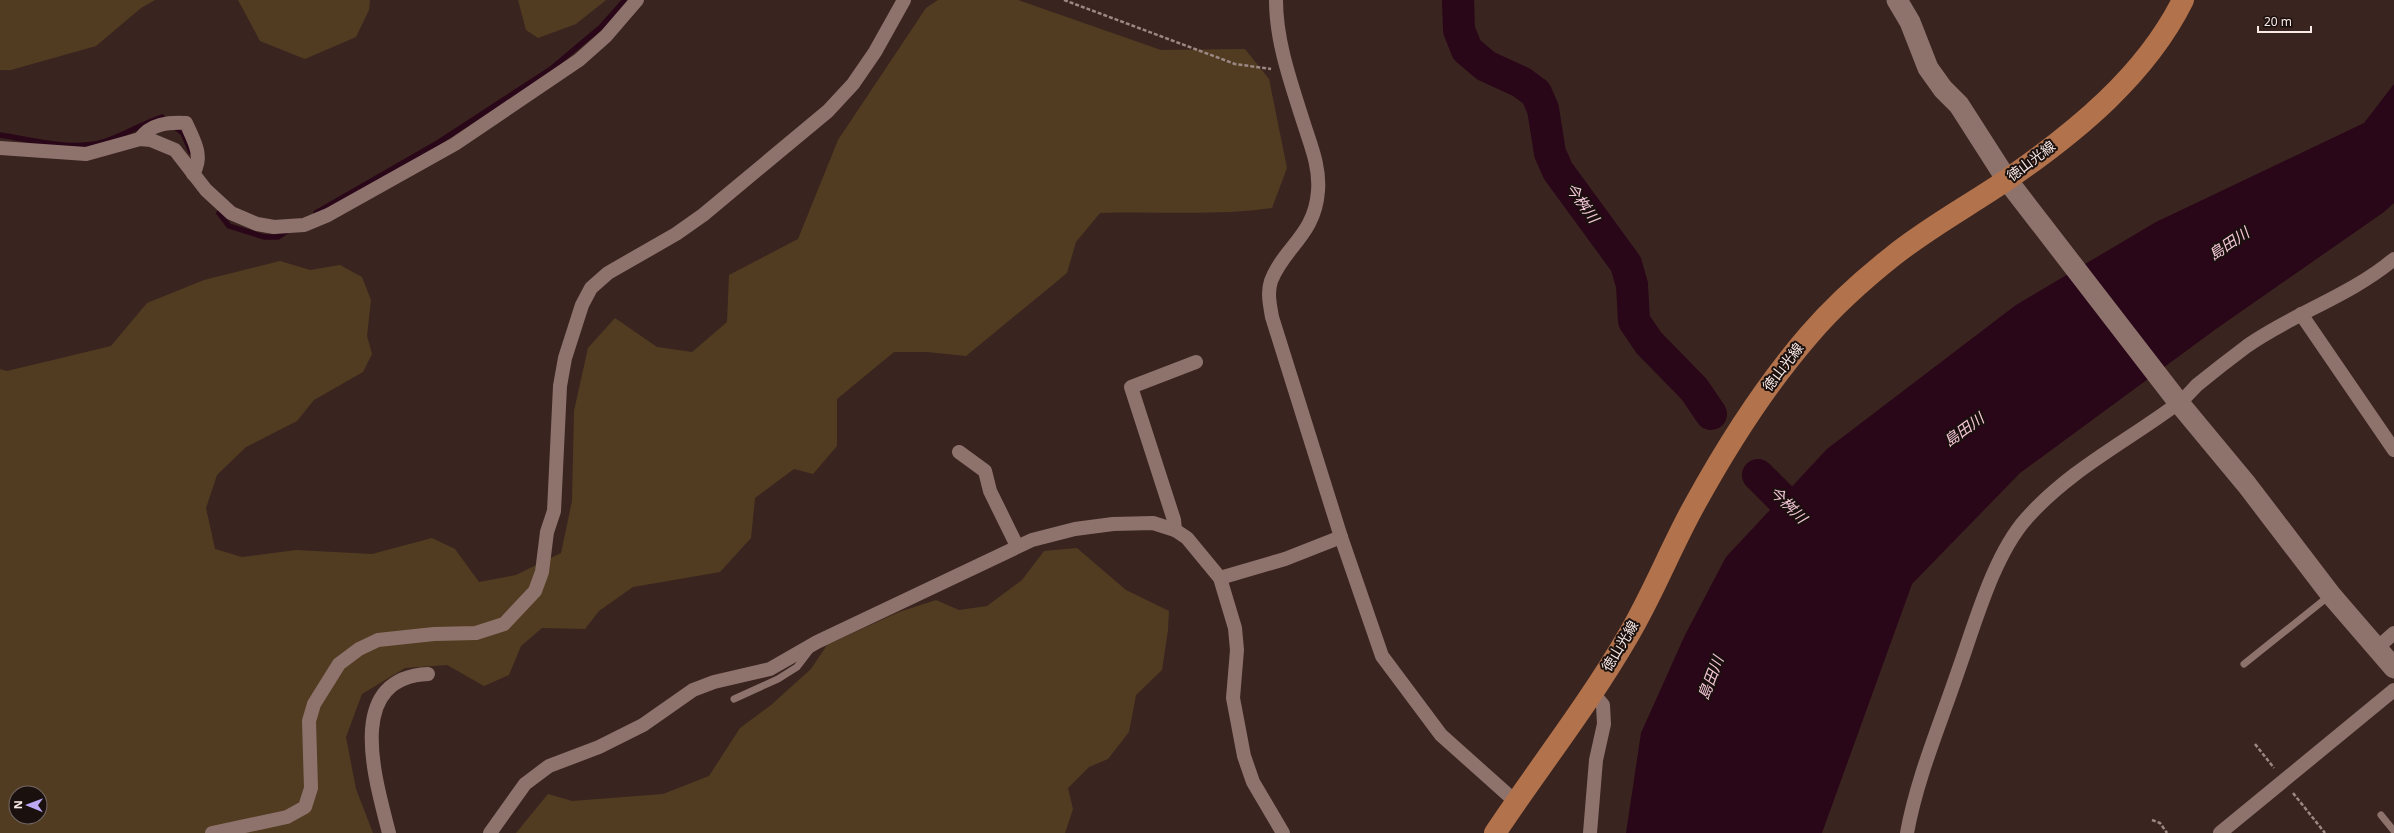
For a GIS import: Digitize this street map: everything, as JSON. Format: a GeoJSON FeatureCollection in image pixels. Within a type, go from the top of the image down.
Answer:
{"type":"FeatureCollection","features":[{"type":"Feature","properties":{"kind":"main road","name":"徳山光線"},"geometry":{"type":"LineString","coordinates":[[1495,833],[1592,692],[1628,636],[1694,505],[1734,437],[1767,386],[1810,333],[1848,295],[1893,256],[1965,206],[2013,187],[2096,111],[2138,67],[2168,27],[2183,0]]}},
{"type":"Feature","properties":{"kind":"street"},"geometry":{"type":"LineString","coordinates":[[0,148],[86,154],[140,139],[163,143],[175,150],[206,190],[231,213],[257,224],[274,226],[304,225],[328,215],[455,144],[579,60],[606,36],[637,0]]}},
{"type":"Feature","properties":{"kind":"street"},"geometry":{"type":"LineString","coordinates":[[212,833],[287,817],[305,807],[311,788],[312,767],[308,739],[309,721],[314,704],[339,664],[359,649],[378,640],[434,634],[476,633],[504,624],[535,591],[542,572],[547,532],[554,511],[560,386],[565,358],[582,305],[591,288],[608,272],[670,238],[703,215],[828,111],[853,84],[904,0]]}},
{"type":"Feature","properties":{"kind":"street"},"geometry":{"type":"LineString","coordinates":[[1276,0],[1276,21],[1287,72],[1317,167],[1318,192],[1313,217],[1301,238],[1280,266],[1271,282],[1268,299],[1272,317],[1341,537],[1382,656],[1442,735],[1516,802]]}},
{"type":"Feature","properties":{"kind":"street"},"geometry":{"type":"LineString","coordinates":[[1897,0],[1910,22],[1928,68],[1943,89],[1959,105],[2013,187],[2174,396],[2247,485],[2331,595],[2394,668]]}},
{"type":"Feature","properties":{"kind":"street"},"geometry":{"type":"LineString","coordinates":[[140,139],[146,130],[170,122],[186,123],[198,149],[198,166],[193,174]]}},
{"type":"Feature","properties":{"kind":"street"},"geometry":{"type":"LineString","coordinates":[[1907,833],[1917,787],[1975,623],[2000,558],[2024,520],[2056,488],[2174,396],[2198,385],[2248,346],[2301,314],[2357,284],[2394,259]]}},
{"type":"Feature","properties":{"kind":"street"},"geometry":{"type":"LineString","coordinates":[[2301,314],[2394,450]]}},
{"type":"Feature","properties":{"kind":"street"},"geometry":{"type":"LineString","coordinates":[[1175,530],[1174,520],[1132,387],[1196,362]]}},
{"type":"Feature","properties":{"kind":"street"},"geometry":{"type":"LineString","coordinates":[[959,452],[985,471],[990,491],[1017,546]]}},
{"type":"Feature","properties":{"kind":"street"},"geometry":{"type":"LineString","coordinates":[[490,833],[525,784],[549,766],[598,747],[643,726],[693,690],[714,682],[770,669],[817,642],[940,586],[1017,546],[1075,529],[1113,524],[1153,523],[1175,530],[1187,538],[1220,578],[1235,628],[1237,650],[1233,698],[1244,756],[1253,782],[1283,833]]}},
{"type":"Feature","properties":{"kind":"street"},"geometry":{"type":"LineString","coordinates":[[1220,578],[1285,559],[1341,537]]}},
{"type":"Feature","properties":{"kind":"street"},"geometry":{"type":"LineString","coordinates":[[2377,648],[2394,633]]}},
{"type":"Feature","properties":{"kind":"street"},"geometry":{"type":"LineString","coordinates":[[389,833],[374,778],[371,746],[374,712],[381,697],[393,684],[414,675],[428,674]]}},
{"type":"Feature","properties":{"kind":"street"},"geometry":{"type":"LineString","coordinates":[[2220,833],[2394,690]]}},
{"type":"Feature","properties":{"kind":"street"},"geometry":{"type":"LineString","coordinates":[[1590,833],[1596,760],[1604,724],[1603,705],[1592,692]]}},
{"type":"Feature","properties":{"kind":"lane"},"geometry":{"type":"LineString","coordinates":[[2244,664],[2331,595]]}},
{"type":"Feature","properties":{"kind":"lane"},"geometry":{"type":"LineString","coordinates":[[734,699],[778,679],[797,667],[817,642]]}},
{"type":"Feature","properties":{"kind":"lane"},"geometry":{"type":"LineString","coordinates":[[2381,815],[2394,832]]}},
{"type":"Feature","properties":{"kind":"path"},"geometry":{"type":"LineString","coordinates":[[1064,0],[1235,64],[1287,72]]}},
{"type":"Feature","properties":{"kind":"path"},"geometry":{"type":"LineString","coordinates":[[2152,820],[2160,822],[2167,833]]}},
{"type":"Feature","properties":{"kind":"shaded area"},"geometry":{"type":"Polygon","coordinates":[[[0,0],[155,0],[141,8],[96,46],[11,70],[0,70],[0,0]]]}},
{"type":"Feature","properties":{"kind":"shaded area"},"geometry":{"type":"Polygon","coordinates":[[[238,0],[370,0],[369,10],[356,37],[305,59],[260,41],[238,0]]]}},
{"type":"Feature","properties":{"kind":"shaded area"},"geometry":{"type":"Polygon","coordinates":[[[518,0],[606,0],[576,24],[538,38],[526,30],[518,0]]]}},
{"type":"Feature","properties":{"kind":"shaded area"},"geometry":{"type":"Polygon","coordinates":[[[938,0],[1018,0],[1161,50],[1245,49],[1269,79],[1287,168],[1272,208],[1208,213],[1100,213],[1076,242],[1067,273],[966,356],[927,352],[894,352],[837,399],[837,446],[813,474],[794,469],[755,498],[751,538],[720,572],[633,587],[599,611],[585,629],[542,628],[521,646],[509,675],[484,686],[447,665],[405,668],[362,694],[346,737],[356,789],[373,833],[0,833],[0,369],[7,371],[111,346],[147,303],[204,280],[280,261],[310,270],[340,265],[362,277],[371,300],[367,336],[372,354],[363,372],[314,400],[297,421],[246,447],[217,475],[206,508],[215,549],[242,557],[296,550],[372,554],[432,538],[455,549],[479,582],[516,575],[561,553],[572,501],[574,411],[588,348],[615,318],[657,347],[692,352],[727,322],[729,275],[798,239],[838,140],[926,8],[938,0]]]}},
{"type":"Feature","properties":{"kind":"shaded area"},"geometry":{"type":"Polygon","coordinates":[[[1077,548],[1126,590],[1169,611],[1168,630],[1162,670],[1136,695],[1129,732],[1108,759],[1089,767],[1068,788],[1073,809],[1065,833],[516,833],[548,794],[572,801],[663,794],[709,776],[740,728],[771,705],[811,669],[827,645],[899,612],[936,600],[959,610],[987,606],[1022,580],[1044,551],[1077,548]]]}},
{"type":"Feature","properties":{"kind":"water","name":"島田川"},"geometry":{"type":"Polygon","coordinates":[[[2394,84],[2394,203],[2384,212],[2216,329],[2020,473],[1912,584],[1822,833],[1626,833],[1641,733],[1685,635],[1726,557],[1827,449],[2016,305],[2156,222],[2364,123],[2394,84]]]}},
{"type":"Feature","properties":{"kind":"waterway"},"geometry":{"type":"LineString","coordinates":[[316,213],[436,144],[551,69],[601,27],[625,0]]}},
{"type":"Feature","properties":{"kind":"waterway","name":"今桝川"},"geometry":{"type":"LineString","coordinates":[[1458,0],[1459,30],[1467,50],[1486,66],[1521,82],[1536,93],[1543,109],[1550,153],[1558,171],[1626,264],[1632,285],[1634,321],[1649,343],[1694,389],[1711,414]]}},
{"type":"Feature","properties":{"kind":"waterway"},"geometry":{"type":"LineString","coordinates":[[0,135],[53,144],[93,144],[106,141],[162,117]]}},
{"type":"Feature","properties":{"kind":"waterway"},"geometry":{"type":"LineString","coordinates":[[174,126],[183,133],[191,152]]}},
{"type":"Feature","properties":{"kind":"waterway"},"geometry":{"type":"LineString","coordinates":[[219,213],[229,226],[264,237],[278,237],[290,229]]}},
{"type":"Feature","properties":{"kind":"waterway","name":"今桝川"},"geometry":{"type":"LineString","coordinates":[[1758,475],[1812,529]]}}]}
